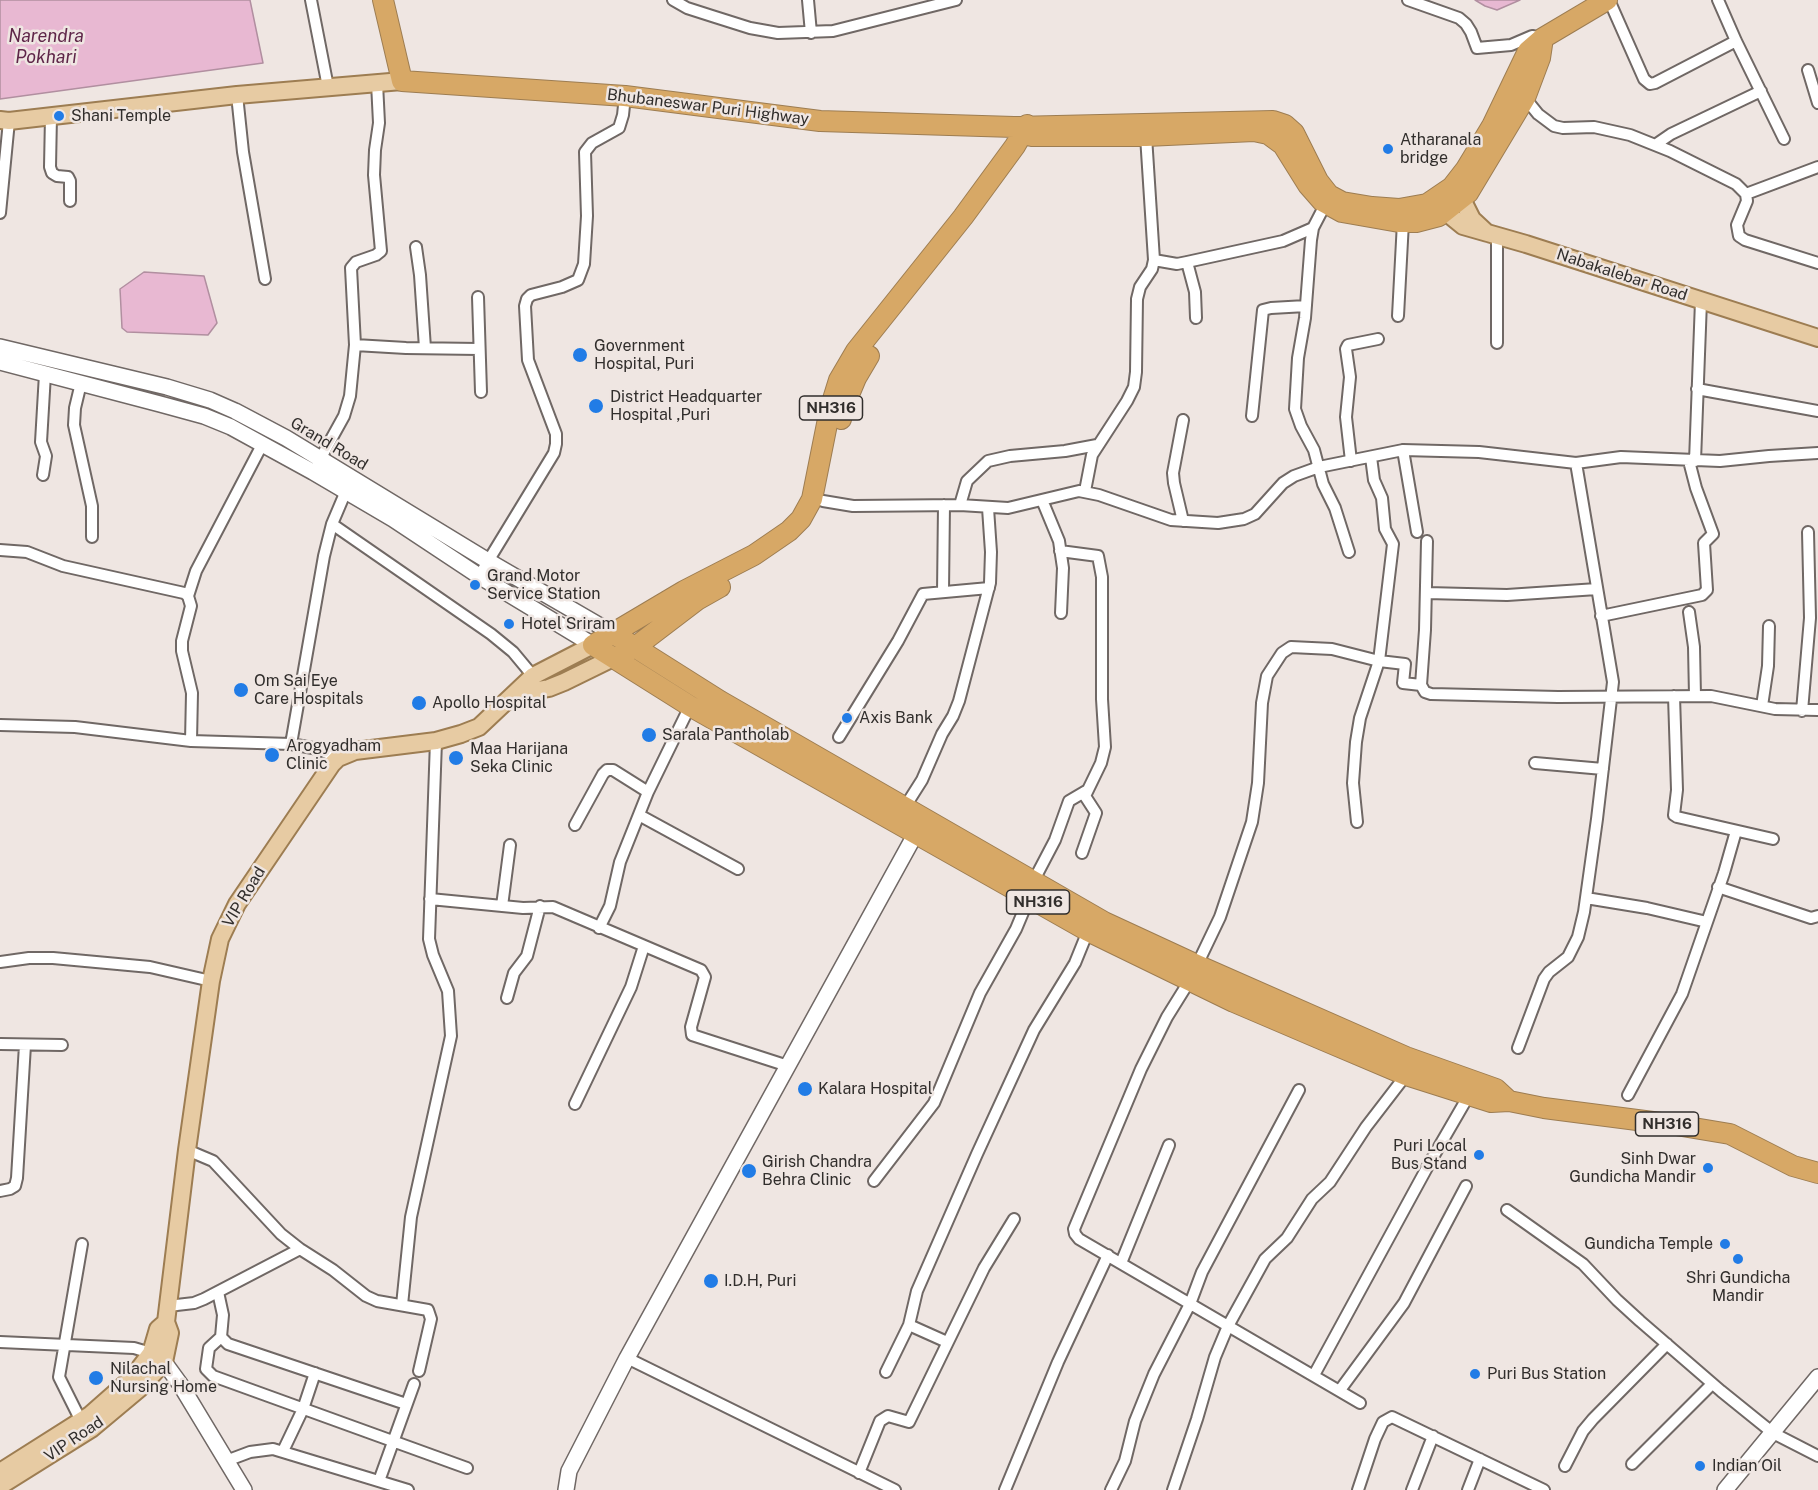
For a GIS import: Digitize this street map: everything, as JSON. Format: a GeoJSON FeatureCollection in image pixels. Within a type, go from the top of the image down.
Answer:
{"type":"FeatureCollection","features":[{"type":"Feature","properties":{"kind":"highway"},"geometry":{"type":"LineString","coordinates":[[383,0],[402,81]]}},
{"type":"Feature","properties":{"kind":"highway"},"geometry":{"type":"LineString","coordinates":[[1026,130],[1146,136],[1254,131],[1285,125],[1294,133],[1318,181],[1329,195],[1336,199],[1372,207],[1399,209],[1427,204],[1439,206],[1463,198],[1468,193],[1472,173],[1498,129],[1528,51],[1543,38],[1608,0]]}},
{"type":"Feature","properties":{"kind":"highway"},"geometry":{"type":"LineString","coordinates":[[1498,129],[1525,98],[1540,58],[1543,38]]}},
{"type":"Feature","properties":{"kind":"highway","name":"Bhubaneswar Puri Highway"},"geometry":{"type":"LineString","coordinates":[[402,81],[625,96],[820,121],[1026,130]]}},
{"type":"Feature","properties":{"kind":"highway"},"geometry":{"type":"LineString","coordinates":[[1271,127],[1308,185],[1326,203],[1342,212],[1403,222],[1431,219],[1452,187],[1472,173]]}},
{"type":"Feature","properties":{"kind":"highway"},"geometry":{"type":"LineString","coordinates":[[1026,130],[1271,127]]}},
{"type":"Feature","properties":{"kind":"highway","name":"NH316"},"geometry":{"type":"LineString","coordinates":[[1026,130],[1016,164],[869,356],[856,378],[832,435],[812,499],[801,519],[789,531],[754,555],[684,591],[593,645],[690,706],[901,814],[916,832],[1031,890],[1104,922],[1193,973],[1234,1002],[1406,1075],[1491,1102],[1509,1101],[1730,1134],[1793,1166],[1818,1173]]}},
{"type":"Feature","properties":{"kind":"highway","name":"NH316"},"geometry":{"type":"LineString","coordinates":[[634,648],[697,600],[765,563],[797,541],[811,525],[823,501],[832,435]]}},
{"type":"Feature","properties":{"kind":"highway","name":"NH316"},"geometry":{"type":"LineString","coordinates":[[614,634],[901,814],[1031,890],[1088,931],[1406,1057],[1496,1089],[1509,1101]]}},
{"type":"Feature","properties":{"kind":"highway"},"geometry":{"type":"LineString","coordinates":[[613,658],[634,648]]}},
{"type":"Feature","properties":{"kind":"main road"},"geometry":{"type":"LineString","coordinates":[[5,120],[237,95],[402,81]]}},
{"type":"Feature","properties":{"kind":"main road"},"geometry":{"type":"LineString","coordinates":[[1463,198],[1472,219],[1493,236]]}},
{"type":"Feature","properties":{"kind":"main road","name":"Nabakalebar Road"},"geometry":{"type":"LineString","coordinates":[[1439,206],[1463,226],[1818,338]]}},
{"type":"Feature","properties":{"kind":"main road","name":"Grand Road"},"geometry":{"type":"LineString","coordinates":[[0,347],[210,400],[276,433],[346,491],[593,645]]}},
{"type":"Feature","properties":{"kind":"main road","name":"Grand Road"},"geometry":{"type":"LineString","coordinates":[[0,362],[204,416],[231,426],[262,443],[317,465],[614,634]]}},
{"type":"Feature","properties":{"kind":"main road"},"geometry":{"type":"LineString","coordinates":[[338,758],[355,751],[436,741],[479,727],[533,676],[593,645]]}},
{"type":"Feature","properties":{"kind":"main road"},"geometry":{"type":"LineString","coordinates":[[516,694],[549,688],[613,658]]}},
{"type":"Feature","properties":{"kind":"main road","name":"VIP Road"},"geometry":{"type":"LineString","coordinates":[[0,1486],[91,1430],[140,1389],[170,1333],[167,1314],[187,1150],[211,981],[220,939],[237,904],[338,758]]}},
{"type":"Feature","properties":{"kind":"main road"},"geometry":{"type":"LineString","coordinates":[[566,1490],[569,1471],[627,1358],[916,832]]}},
{"type":"Feature","properties":{"kind":"main road"},"geometry":{"type":"LineString","coordinates":[[157,1357],[176,1378],[244,1490]]}},
{"type":"Feature","properties":{"kind":"main road","name":"VIP Road"},"geometry":{"type":"LineString","coordinates":[[0,1472],[81,1422],[157,1357]]}},
{"type":"Feature","properties":{"kind":"main road"},"geometry":{"type":"LineString","coordinates":[[1725,1490],[1818,1377]]}},
{"type":"Feature","properties":{"kind":"street"},"geometry":{"type":"LineString","coordinates":[[311,0],[328,87]]}},
{"type":"Feature","properties":{"kind":"street"},"geometry":{"type":"LineString","coordinates":[[674,0],[687,8],[750,28],[778,33],[833,31],[956,0]]}},
{"type":"Feature","properties":{"kind":"street"},"geometry":{"type":"LineString","coordinates":[[808,0],[811,33]]}},
{"type":"Feature","properties":{"kind":"street"},"geometry":{"type":"LineString","coordinates":[[1408,0],[1459,18],[1471,32],[1477,48],[1511,45],[1532,36],[1543,38]]}},
{"type":"Feature","properties":{"kind":"street"},"geometry":{"type":"LineString","coordinates":[[1608,0],[1644,79],[1650,84],[1736,41]]}},
{"type":"Feature","properties":{"kind":"street"},"geometry":{"type":"LineString","coordinates":[[1718,0],[1785,139]]}},
{"type":"Feature","properties":{"kind":"street"},"geometry":{"type":"LineString","coordinates":[[1808,70],[1818,103]]}},
{"type":"Feature","properties":{"kind":"street"},"geometry":{"type":"LineString","coordinates":[[317,465],[344,416],[350,396],[355,345],[351,268],[356,262],[381,251],[374,175],[379,123],[377,83]]}},
{"type":"Feature","properties":{"kind":"street"},"geometry":{"type":"LineString","coordinates":[[1655,145],[1671,134],[1761,91]]}},
{"type":"Feature","properties":{"kind":"street"},"geometry":{"type":"LineString","coordinates":[[237,95],[243,152],[265,279]]}},
{"type":"Feature","properties":{"kind":"street"},"geometry":{"type":"LineString","coordinates":[[479,576],[554,453],[556,444],[553,424],[528,360],[525,306],[527,299],[536,292],[562,287],[578,280],[584,264],[586,228],[585,152],[592,143],[619,128],[625,96]]}},
{"type":"Feature","properties":{"kind":"street"},"geometry":{"type":"LineString","coordinates":[[1525,98],[1538,114],[1554,126],[1612,130],[1655,145],[1736,184],[1746,194],[1747,201],[1737,225],[1739,236],[1745,240],[1818,263]]}},
{"type":"Feature","properties":{"kind":"street"},"geometry":{"type":"LineString","coordinates":[[51,116],[50,167],[52,172],[68,177],[70,201]]}},
{"type":"Feature","properties":{"kind":"street"},"geometry":{"type":"LineString","coordinates":[[0,213],[5,120]]}},
{"type":"Feature","properties":{"kind":"street"},"geometry":{"type":"LineString","coordinates":[[1085,491],[1092,455],[1117,418],[1134,387],[1137,299],[1140,287],[1152,269],[1154,260],[1146,136]]}},
{"type":"Feature","properties":{"kind":"street"},"geometry":{"type":"LineString","coordinates":[[1746,194],[1818,167]]}},
{"type":"Feature","properties":{"kind":"street"},"geometry":{"type":"LineString","coordinates":[[1326,203],[1313,228],[1311,240],[1306,306],[1298,358],[1295,409],[1314,450],[1323,484],[1335,508],[1349,552]]}},
{"type":"Feature","properties":{"kind":"street"},"geometry":{"type":"LineString","coordinates":[[1398,316],[1403,222]]}},
{"type":"Feature","properties":{"kind":"street"},"geometry":{"type":"LineString","coordinates":[[1154,260],[1178,264],[1283,241],[1313,228]]}},
{"type":"Feature","properties":{"kind":"street"},"geometry":{"type":"LineString","coordinates":[[1493,236],[1497,343]]}},
{"type":"Feature","properties":{"kind":"street"},"geometry":{"type":"LineString","coordinates":[[416,247],[425,348]]}},
{"type":"Feature","properties":{"kind":"street"},"geometry":{"type":"LineString","coordinates":[[1187,262],[1195,292],[1196,318]]}},
{"type":"Feature","properties":{"kind":"street"},"geometry":{"type":"LineString","coordinates":[[478,297],[481,392]]}},
{"type":"Feature","properties":{"kind":"street"},"geometry":{"type":"LineString","coordinates":[[1601,616],[1702,595],[1707,590],[1704,543],[1713,534],[1696,488],[1692,461],[1701,301]]}},
{"type":"Feature","properties":{"kind":"street"},"geometry":{"type":"LineString","coordinates":[[1252,416],[1263,310],[1306,306]]}},
{"type":"Feature","properties":{"kind":"street"},"geometry":{"type":"LineString","coordinates":[[1351,460],[1346,428],[1350,377],[1346,349],[1348,345],[1378,339]]}},
{"type":"Feature","properties":{"kind":"street"},"geometry":{"type":"LineString","coordinates":[[355,345],[479,349]]}},
{"type":"Feature","properties":{"kind":"street"},"geometry":{"type":"LineString","coordinates":[[43,475],[46,456],[41,442],[45,374]]}},
{"type":"Feature","properties":{"kind":"street"},"geometry":{"type":"LineString","coordinates":[[81,383],[74,424],[92,506],[92,537]]}},
{"type":"Feature","properties":{"kind":"street"},"geometry":{"type":"LineString","coordinates":[[1697,389],[1818,411]]}},
{"type":"Feature","properties":{"kind":"street"},"geometry":{"type":"LineString","coordinates":[[1183,420],[1173,473],[1183,521]]}},
{"type":"Feature","properties":{"kind":"street"},"geometry":{"type":"LineString","coordinates":[[191,741],[192,693],[182,651],[182,641],[191,606],[188,596],[196,571],[262,443]]}},
{"type":"Feature","properties":{"kind":"street"},"geometry":{"type":"LineString","coordinates":[[960,505],[967,481],[988,461],[1010,456],[1097,446]]}},
{"type":"Feature","properties":{"kind":"street"},"geometry":{"type":"LineString","coordinates":[[823,501],[853,506],[1015,507],[1069,492],[1085,491],[1159,516],[1218,524],[1244,519],[1255,514],[1266,505],[1288,479],[1319,467],[1403,450],[1479,452],[1576,463],[1621,458],[1720,461],[1818,453]]}},
{"type":"Feature","properties":{"kind":"street"},"geometry":{"type":"LineString","coordinates":[[1403,450],[1416,532]]}},
{"type":"Feature","properties":{"kind":"street"},"geometry":{"type":"LineString","coordinates":[[1357,822],[1353,783],[1356,742],[1360,718],[1378,661],[1393,544],[1385,529],[1382,498],[1374,480],[1371,457]]}},
{"type":"Feature","properties":{"kind":"street"},"geometry":{"type":"LineString","coordinates":[[1518,1048],[1544,979],[1568,957],[1574,948],[1580,928],[1586,898],[1612,696],[1611,662],[1601,616],[1576,463]]}},
{"type":"Feature","properties":{"kind":"street"},"geometry":{"type":"LineString","coordinates":[[291,744],[318,585],[332,524],[346,491]]}},
{"type":"Feature","properties":{"kind":"street"},"geometry":{"type":"LineString","coordinates":[[1042,500],[1059,541],[1063,568],[1060,613]]}},
{"type":"Feature","properties":{"kind":"street"},"geometry":{"type":"LineString","coordinates":[[943,592],[944,505]]}},
{"type":"Feature","properties":{"kind":"street"},"geometry":{"type":"LineString","coordinates":[[901,814],[922,780],[959,701],[989,588],[992,567],[988,508]]}},
{"type":"Feature","properties":{"kind":"street"},"geometry":{"type":"LineString","coordinates":[[332,524],[491,634],[513,652],[533,676]]}},
{"type":"Feature","properties":{"kind":"street"},"geometry":{"type":"LineString","coordinates":[[1802,711],[1813,640],[1808,532]]}},
{"type":"Feature","properties":{"kind":"street"},"geometry":{"type":"LineString","coordinates":[[1427,541],[1421,685],[1422,689],[1431,694],[1558,697],[1695,696],[1802,711],[1818,710]]}},
{"type":"Feature","properties":{"kind":"street"},"geometry":{"type":"LineString","coordinates":[[0,550],[27,552],[63,566],[184,593],[188,596]]}},
{"type":"Feature","properties":{"kind":"street"},"geometry":{"type":"LineString","coordinates":[[1060,551],[1098,556],[1102,577],[1102,699],[1105,747],[1101,763],[1086,791],[1086,800],[1093,806],[1096,813],[1082,853]]}},
{"type":"Feature","properties":{"kind":"street"},"geometry":{"type":"LineString","coordinates":[[839,737],[898,641],[920,598],[928,593],[989,588]]}},
{"type":"Feature","properties":{"kind":"street"},"geometry":{"type":"LineString","coordinates":[[1426,593],[1507,595],[1597,589]]}},
{"type":"Feature","properties":{"kind":"street"},"geometry":{"type":"LineString","coordinates":[[1689,612],[1694,647],[1695,696]]}},
{"type":"Feature","properties":{"kind":"street"},"geometry":{"type":"LineString","coordinates":[[1762,706],[1768,666],[1769,626]]}},
{"type":"Feature","properties":{"kind":"street"},"geometry":{"type":"LineString","coordinates":[[1360,1403],[1078,1239],[1074,1229],[1141,1070],[1220,917],[1252,822],[1258,783],[1262,703],[1267,676],[1282,653],[1291,647],[1332,649],[1378,661],[1405,664],[1403,683],[1421,685]]}},
{"type":"Feature","properties":{"kind":"street"},"geometry":{"type":"LineString","coordinates":[[1674,696],[1677,790],[1674,815],[1773,839]]}},
{"type":"Feature","properties":{"kind":"street"},"geometry":{"type":"LineString","coordinates":[[599,928],[610,906],[620,862],[648,792],[690,706]]}},
{"type":"Feature","properties":{"kind":"street"},"geometry":{"type":"LineString","coordinates":[[0,725],[75,727],[191,741],[291,744],[318,749],[338,758]]}},
{"type":"Feature","properties":{"kind":"street"},"geometry":{"type":"LineString","coordinates":[[402,1305],[411,1217],[451,1036],[448,991],[429,939],[436,741]]}},
{"type":"Feature","properties":{"kind":"street"},"geometry":{"type":"LineString","coordinates":[[1535,763],[1603,769]]}},
{"type":"Feature","properties":{"kind":"street"},"geometry":{"type":"LineString","coordinates":[[575,825],[603,774],[608,770],[648,792]]}},
{"type":"Feature","properties":{"kind":"street"},"geometry":{"type":"LineString","coordinates":[[874,1181],[934,1103],[980,993],[1016,928],[1055,840],[1069,801],[1086,791]]}},
{"type":"Feature","properties":{"kind":"street"},"geometry":{"type":"LineString","coordinates":[[639,815],[738,869]]}},
{"type":"Feature","properties":{"kind":"street"},"geometry":{"type":"LineString","coordinates":[[1628,1095],[1682,994],[1736,831]]}},
{"type":"Feature","properties":{"kind":"street"},"geometry":{"type":"LineString","coordinates":[[502,906],[510,845]]}},
{"type":"Feature","properties":{"kind":"street"},"geometry":{"type":"LineString","coordinates":[[1718,886],[1811,918],[1818,916]]}},
{"type":"Feature","properties":{"kind":"street"},"geometry":{"type":"LineString","coordinates":[[1586,898],[1647,908],[1707,922]]}},
{"type":"Feature","properties":{"kind":"street"},"geometry":{"type":"LineString","coordinates":[[430,900],[524,908],[540,906],[553,908],[701,970],[704,982],[691,1026],[692,1035],[788,1066]]}},
{"type":"Feature","properties":{"kind":"street"},"geometry":{"type":"LineString","coordinates":[[507,998],[514,973],[527,956],[540,906]]}},
{"type":"Feature","properties":{"kind":"street"},"geometry":{"type":"LineString","coordinates":[[886,1371],[909,1324],[917,1291],[977,1154],[1034,1030],[1075,963],[1088,931]]}},
{"type":"Feature","properties":{"kind":"street"},"geometry":{"type":"LineString","coordinates":[[575,1104],[631,987],[644,946]]}},
{"type":"Feature","properties":{"kind":"street"},"geometry":{"type":"LineString","coordinates":[[0,962],[53,958],[150,967],[211,981]]}},
{"type":"Feature","properties":{"kind":"street"},"geometry":{"type":"LineString","coordinates":[[0,1044],[62,1045]]}},
{"type":"Feature","properties":{"kind":"street"},"geometry":{"type":"LineString","coordinates":[[0,1191],[15,1186],[17,1178],[25,1045]]}},
{"type":"Feature","properties":{"kind":"street"},"geometry":{"type":"LineString","coordinates":[[1173,1490],[1215,1357],[1228,1326],[1265,1259],[1287,1239],[1312,1199],[1330,1182],[1366,1127],[1406,1075]]}},
{"type":"Feature","properties":{"kind":"street"},"geometry":{"type":"LineString","coordinates":[[1111,1490],[1125,1461],[1135,1421],[1154,1374],[1190,1304],[1202,1272],[1299,1090]]}},
{"type":"Feature","properties":{"kind":"street"},"geometry":{"type":"LineString","coordinates":[[1314,1375],[1469,1095]]}},
{"type":"Feature","properties":{"kind":"street"},"geometry":{"type":"LineString","coordinates":[[1121,1263],[1169,1145]]}},
{"type":"Feature","properties":{"kind":"street"},"geometry":{"type":"LineString","coordinates":[[187,1150],[206,1157],[219,1166],[281,1233],[366,1296],[376,1301],[424,1308],[430,1314],[419,1371]]}},
{"type":"Feature","properties":{"kind":"street"},"geometry":{"type":"LineString","coordinates":[[1340,1390],[1404,1303],[1466,1186]]}},
{"type":"Feature","properties":{"kind":"street"},"geometry":{"type":"LineString","coordinates":[[1507,1210],[1583,1264],[1617,1300],[1712,1384],[1773,1433],[1818,1456]]}},
{"type":"Feature","properties":{"kind":"street"},"geometry":{"type":"LineString","coordinates":[[859,1473],[880,1421],[888,1416],[909,1422],[984,1268],[1014,1219]]}},
{"type":"Feature","properties":{"kind":"street"},"geometry":{"type":"LineString","coordinates":[[81,1422],[59,1377],[82,1244]]}},
{"type":"Feature","properties":{"kind":"street"},"geometry":{"type":"LineString","coordinates":[[167,1314],[218,1293],[300,1249]]}},
{"type":"Feature","properties":{"kind":"street"},"geometry":{"type":"LineString","coordinates":[[1005,1490],[1058,1362],[1108,1255]]}},
{"type":"Feature","properties":{"kind":"street"},"geometry":{"type":"LineString","coordinates":[[218,1293],[223,1316],[221,1337],[209,1348],[206,1369],[209,1373],[467,1468]]}},
{"type":"Feature","properties":{"kind":"street"},"geometry":{"type":"LineString","coordinates":[[909,1324],[947,1342]]}},
{"type":"Feature","properties":{"kind":"street"},"geometry":{"type":"LineString","coordinates":[[221,1337],[228,1344],[406,1404]]}},
{"type":"Feature","properties":{"kind":"street"},"geometry":{"type":"LineString","coordinates":[[0,1342],[134,1348],[157,1357]]}},
{"type":"Feature","properties":{"kind":"street"},"geometry":{"type":"LineString","coordinates":[[1565,1466],[1583,1431],[1593,1419],[1667,1344]]}},
{"type":"Feature","properties":{"kind":"street"},"geometry":{"type":"LineString","coordinates":[[627,1358],[895,1490]]}},
{"type":"Feature","properties":{"kind":"street"},"geometry":{"type":"LineString","coordinates":[[283,1451],[303,1408],[315,1373]]}},
{"type":"Feature","properties":{"kind":"street"},"geometry":{"type":"LineString","coordinates":[[380,1481],[414,1383]]}},
{"type":"Feature","properties":{"kind":"street"},"geometry":{"type":"LineString","coordinates":[[1632,1464],[1712,1384]]}},
{"type":"Feature","properties":{"kind":"street"},"geometry":{"type":"LineString","coordinates":[[1358,1490],[1375,1438],[1383,1422],[1388,1418],[1397,1418],[1544,1490]]}},
{"type":"Feature","properties":{"kind":"street"},"geometry":{"type":"LineString","coordinates":[[1412,1490],[1433,1436]]}},
{"type":"Feature","properties":{"kind":"street"},"geometry":{"type":"LineString","coordinates":[[226,1461],[262,1449],[283,1451],[408,1490]]}},
{"type":"Feature","properties":{"kind":"street"},"geometry":{"type":"LineString","coordinates":[[1468,1490],[1480,1459]]}},
{"type":"Feature","properties":{"kind":"water","name":"Narendra Pokhari"},"geometry":{"type":"Polygon","coordinates":[[[0,0],[250,0],[263,63],[0,99],[0,0]]]}},
{"type":"Feature","properties":{"kind":"water"},"geometry":{"type":"Polygon","coordinates":[[[1475,0],[1520,0],[1497,10],[1475,0]]]}},
{"type":"Feature","properties":{"kind":"water"},"geometry":{"type":"Polygon","coordinates":[[[144,272],[204,276],[217,323],[208,335],[127,332],[122,328],[120,289],[144,272]]]}},
{"type":"Feature","properties":{"kind":"place","name":"Shani Temple"},"geometry":{"type":"Point","coordinates":[59,116]}},
{"type":"Feature","properties":{"kind":"place","name":"Atharanala bridge"},"geometry":{"type":"Point","coordinates":[1388,149]}},
{"type":"Feature","properties":{"kind":"place","name":"Government Hospital, Puri"},"geometry":{"type":"Point","coordinates":[580,355]}},
{"type":"Feature","properties":{"kind":"place","name":"District Headquarter Hospital ,Puri"},"geometry":{"type":"Point","coordinates":[596,406]}},
{"type":"Feature","properties":{"kind":"place","name":"Grand Motor Service Station"},"geometry":{"type":"Point","coordinates":[475,585]}},
{"type":"Feature","properties":{"kind":"place","name":"Hotel Sriram"},"geometry":{"type":"Point","coordinates":[509,624]}},
{"type":"Feature","properties":{"kind":"place","name":"Om Sai Eye Care Hospitals"},"geometry":{"type":"Point","coordinates":[241,690]}},
{"type":"Feature","properties":{"kind":"place","name":"Apollo Hospital"},"geometry":{"type":"Point","coordinates":[419,703]}},
{"type":"Feature","properties":{"kind":"place","name":"Axis Bank"},"geometry":{"type":"Point","coordinates":[847,718]}},
{"type":"Feature","properties":{"kind":"place","name":"Sarala Pantholab"},"geometry":{"type":"Point","coordinates":[649,735]}},
{"type":"Feature","properties":{"kind":"place","name":"Arogyadham Clinic"},"geometry":{"type":"Point","coordinates":[272,755]}},
{"type":"Feature","properties":{"kind":"place","name":"Maa Harijana Seka Clinic"},"geometry":{"type":"Point","coordinates":[456,758]}},
{"type":"Feature","properties":{"kind":"place","name":"Kalara Hospital"},"geometry":{"type":"Point","coordinates":[805,1089]}},
{"type":"Feature","properties":{"kind":"place","name":"Puri Local Bus Stand"},"geometry":{"type":"Point","coordinates":[1479,1155]}},
{"type":"Feature","properties":{"kind":"place","name":"Sinh Dwar Gundicha Mandir"},"geometry":{"type":"Point","coordinates":[1708,1168]}},
{"type":"Feature","properties":{"kind":"place","name":"Girish Chandra Behra Clinic"},"geometry":{"type":"Point","coordinates":[749,1171]}},
{"type":"Feature","properties":{"kind":"place","name":"Gundicha Temple"},"geometry":{"type":"Point","coordinates":[1725,1244]}},
{"type":"Feature","properties":{"kind":"place","name":"Shri Gundicha Mandir"},"geometry":{"type":"Point","coordinates":[1738,1259]}},
{"type":"Feature","properties":{"kind":"place","name":"I.D.H, Puri"},"geometry":{"type":"Point","coordinates":[711,1281]}},
{"type":"Feature","properties":{"kind":"place","name":"Puri Bus Station"},"geometry":{"type":"Point","coordinates":[1475,1374]}},
{"type":"Feature","properties":{"kind":"place","name":"Nilachal Nursing Home"},"geometry":{"type":"Point","coordinates":[96,1378]}},
{"type":"Feature","properties":{"kind":"place","name":"Indian Oil"},"geometry":{"type":"Point","coordinates":[1700,1466]}}]}
